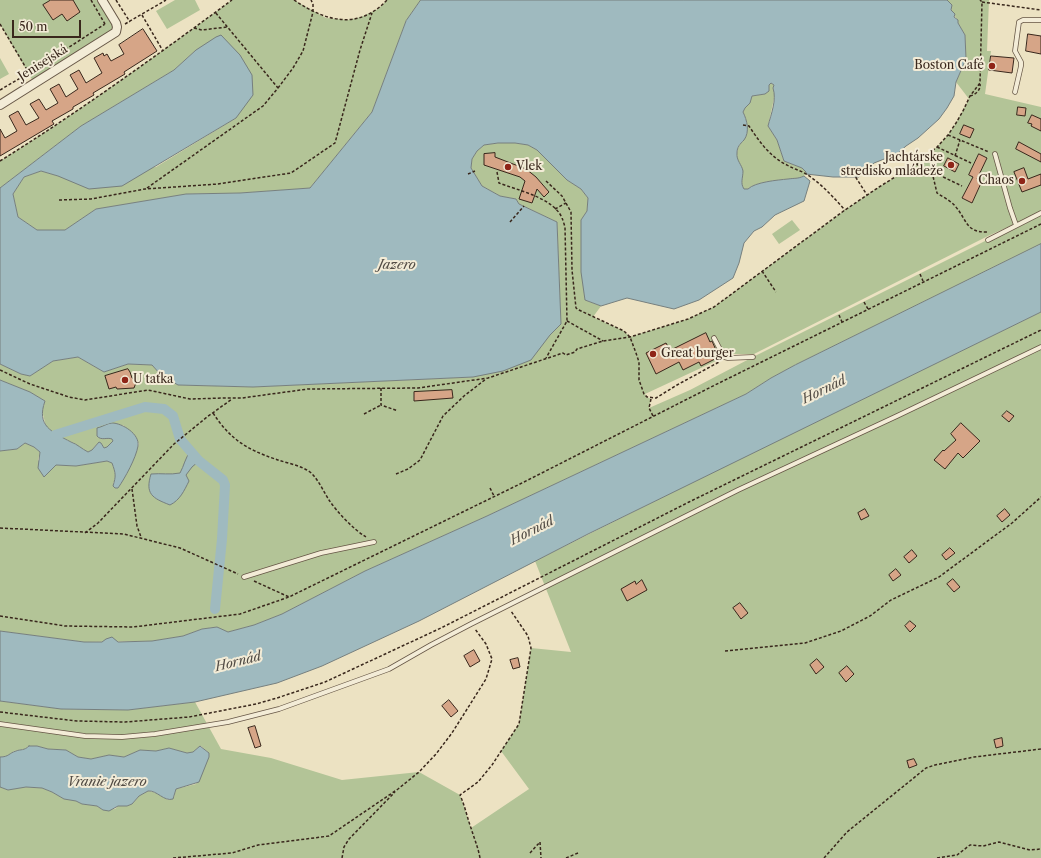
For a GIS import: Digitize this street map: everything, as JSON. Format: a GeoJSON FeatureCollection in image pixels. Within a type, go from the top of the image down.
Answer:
{"type":"FeatureCollection","features":[{"type":"Feature","properties":{"kind":"street","name":"Jenisejská"},"geometry":{"type":"LineString","coordinates":[[0,105],[116,32],[117,27],[102,0]]}},
{"type":"Feature","properties":{"kind":"lane"},"geometry":{"type":"LineString","coordinates":[[1015,92],[1021,66],[1021,62],[1015,51],[1018,22],[1023,20],[1041,20]]}},
{"type":"Feature","properties":{"kind":"lane"},"geometry":{"type":"LineString","coordinates":[[995,154],[1016,224]]}},
{"type":"Feature","properties":{"kind":"lane"},"geometry":{"type":"LineString","coordinates":[[988,240],[1016,224],[1041,213]]}},
{"type":"Feature","properties":{"kind":"lane"},"geometry":{"type":"LineString","coordinates":[[714,338],[724,357],[753,357]]}},
{"type":"Feature","properties":{"kind":"lane"},"geometry":{"type":"LineString","coordinates":[[0,724],[85,736],[122,737],[155,734],[228,722],[279,709],[390,669],[431,644],[738,490],[904,413],[1041,347]]}},
{"type":"Feature","properties":{"kind":"lane"},"geometry":{"type":"LineString","coordinates":[[244,577],[320,553],[374,542]]}},
{"type":"Feature","properties":{"kind":"path"},"geometry":{"type":"LineString","coordinates":[[0,90],[105,24],[90,0]]}},
{"type":"Feature","properties":{"kind":"path"},"geometry":{"type":"LineString","coordinates":[[116,0],[130,22],[166,0]]}},
{"type":"Feature","properties":{"kind":"path"},"geometry":{"type":"LineString","coordinates":[[0,161],[90,102],[232,0]]}},
{"type":"Feature","properties":{"kind":"path"},"geometry":{"type":"LineString","coordinates":[[294,0],[326,18],[348,20],[361,17],[378,9],[387,0]]}},
{"type":"Feature","properties":{"kind":"path"},"geometry":{"type":"LineString","coordinates":[[145,189],[263,106],[293,68],[303,51],[313,12],[313,4],[311,0]]}},
{"type":"Feature","properties":{"kind":"path"},"geometry":{"type":"LineString","coordinates":[[0,370],[30,384],[69,397],[85,400],[148,390],[190,399],[233,398],[308,389],[418,388],[488,378],[546,358],[563,353],[566,355],[575,352],[577,349],[603,341],[630,337],[688,319],[714,307],[845,210],[916,164],[937,147],[948,135],[963,112],[970,96],[980,83],[981,1],[1041,10]]}},
{"type":"Feature","properties":{"kind":"path"},"geometry":{"type":"LineString","coordinates":[[215,12],[278,88]]}},
{"type":"Feature","properties":{"kind":"path"},"geometry":{"type":"LineString","coordinates":[[59,200],[90,199],[145,189],[218,184],[291,173],[335,143],[360,50],[372,12]]}},
{"type":"Feature","properties":{"kind":"path"},"geometry":{"type":"LineString","coordinates":[[142,15],[163,51]]}},
{"type":"Feature","properties":{"kind":"path"},"geometry":{"type":"LineString","coordinates":[[0,24],[34,83]]}},
{"type":"Feature","properties":{"kind":"path"},"geometry":{"type":"LineString","coordinates":[[194,28],[202,30],[227,27]]}},
{"type":"Feature","properties":{"kind":"path"},"geometry":{"type":"LineString","coordinates":[[743,125],[749,126],[762,145],[776,158],[785,165],[812,178],[821,185],[845,210]]}},
{"type":"Feature","properties":{"kind":"path"},"geometry":{"type":"LineString","coordinates":[[948,135],[995,154]]}},
{"type":"Feature","properties":{"kind":"path"},"geometry":{"type":"LineString","coordinates":[[955,156],[960,140]]}},
{"type":"Feature","properties":{"kind":"path"},"geometry":{"type":"LineString","coordinates":[[937,147],[971,163]]}},
{"type":"Feature","properties":{"kind":"path"},"geometry":{"type":"LineString","coordinates":[[916,164],[962,186]]}},
{"type":"Feature","properties":{"kind":"path"},"geometry":{"type":"LineString","coordinates":[[468,174],[475,170]]}},
{"type":"Feature","properties":{"kind":"path"},"geometry":{"type":"LineString","coordinates":[[497,172],[499,183],[546,201],[556,208],[562,216],[564,227],[567,321],[546,358]]}},
{"type":"Feature","properties":{"kind":"path"},"geometry":{"type":"LineString","coordinates":[[932,172],[937,193],[955,206],[966,224],[974,230],[981,232],[1004,231]]}},
{"type":"Feature","properties":{"kind":"path"},"geometry":{"type":"LineString","coordinates":[[853,173],[867,195]]}},
{"type":"Feature","properties":{"kind":"path"},"geometry":{"type":"LineString","coordinates":[[546,181],[562,196],[571,212],[572,270],[576,308],[624,331],[630,337],[639,362],[639,380],[644,394],[647,397],[656,398],[728,358]]}},
{"type":"Feature","properties":{"kind":"path"},"geometry":{"type":"LineString","coordinates":[[556,208],[566,203]]}},
{"type":"Feature","properties":{"kind":"path"},"geometry":{"type":"LineString","coordinates":[[510,222],[524,206]]}},
{"type":"Feature","properties":{"kind":"path"},"geometry":{"type":"LineString","coordinates":[[0,616],[65,626],[133,627],[240,614],[289,597],[1041,224]]}},
{"type":"Feature","properties":{"kind":"path"},"geometry":{"type":"LineString","coordinates":[[762,271],[776,292]]}},
{"type":"Feature","properties":{"kind":"path"},"geometry":{"type":"LineString","coordinates":[[920,274],[924,282]]}},
{"type":"Feature","properties":{"kind":"path"},"geometry":{"type":"LineString","coordinates":[[864,302],[868,309]]}},
{"type":"Feature","properties":{"kind":"path"},"geometry":{"type":"LineString","coordinates":[[839,315],[842,322]]}},
{"type":"Feature","properties":{"kind":"path"},"geometry":{"type":"LineString","coordinates":[[567,321],[603,341]]}},
{"type":"Feature","properties":{"kind":"path"},"geometry":{"type":"LineString","coordinates":[[0,712],[77,721],[124,722],[189,717],[256,704],[325,682],[441,628],[689,502],[1041,330]]}},
{"type":"Feature","properties":{"kind":"path"},"geometry":{"type":"LineString","coordinates":[[396,474],[420,460],[443,416],[464,396],[488,378]]}},
{"type":"Feature","properties":{"kind":"path"},"geometry":{"type":"LineString","coordinates":[[381,388],[381,405]]}},
{"type":"Feature","properties":{"kind":"path"},"geometry":{"type":"LineString","coordinates":[[85,533],[98,524],[174,444],[233,398]]}},
{"type":"Feature","properties":{"kind":"path"},"geometry":{"type":"LineString","coordinates":[[651,398],[649,408],[653,416]]}},
{"type":"Feature","properties":{"kind":"path"},"geometry":{"type":"LineString","coordinates":[[364,414],[381,405],[398,411]]}},
{"type":"Feature","properties":{"kind":"path"},"geometry":{"type":"LineString","coordinates":[[213,413],[224,429],[237,441],[274,459],[297,466],[309,472],[318,482],[335,509],[363,535],[374,542]]}},
{"type":"Feature","properties":{"kind":"path"},"geometry":{"type":"LineString","coordinates":[[132,488],[137,526],[142,538]]}},
{"type":"Feature","properties":{"kind":"path"},"geometry":{"type":"LineString","coordinates":[[490,488],[494,496]]}},
{"type":"Feature","properties":{"kind":"path"},"geometry":{"type":"LineString","coordinates":[[725,650],[805,643],[841,631],[870,616],[891,600],[939,577],[1012,523],[1041,497]]}},
{"type":"Feature","properties":{"kind":"path"},"geometry":{"type":"LineString","coordinates":[[0,528],[124,534],[142,538],[180,548],[289,597]]}},
{"type":"Feature","properties":{"kind":"path"},"geometry":{"type":"LineString","coordinates":[[480,858],[465,804],[460,795],[478,782],[483,776],[519,724],[531,648],[528,636],[508,606]]}},
{"type":"Feature","properties":{"kind":"path"},"geometry":{"type":"LineString","coordinates":[[173,858],[232,853],[258,845],[329,836],[398,789],[419,772],[436,754],[452,733],[486,679],[492,659],[486,644],[471,624]]}},
{"type":"Feature","properties":{"kind":"path"},"geometry":{"type":"LineString","coordinates":[[824,858],[847,832],[926,768],[935,764],[974,757],[1041,749]]}},
{"type":"Feature","properties":{"kind":"path"},"geometry":{"type":"LineString","coordinates":[[342,858],[344,848],[349,839],[398,789]]}},
{"type":"Feature","properties":{"kind":"path"},"geometry":{"type":"LineString","coordinates":[[530,853],[540,842],[542,858]]}},
{"type":"Feature","properties":{"kind":"path"},"geometry":{"type":"LineString","coordinates":[[937,858],[957,855],[970,845],[983,846],[999,842],[1030,850],[1041,849]]}},
{"type":"Feature","properties":{"kind":"path"},"geometry":{"type":"LineString","coordinates":[[566,858],[578,853]]}},
{"type":"Feature","properties":{"kind":"green space"},"geometry":{"type":"Polygon","coordinates":[[[0,0],[102,0],[117,27],[34,83],[0,24],[0,0]]]}},
{"type":"Feature","properties":{"kind":"green space"},"geometry":{"type":"Polygon","coordinates":[[[175,0],[195,0],[200,10],[167,29],[156,11],[175,0]]]}},
{"type":"Feature","properties":{"kind":"green space"},"geometry":{"type":"Polygon","coordinates":[[[232,0],[294,0],[326,18],[348,20],[361,17],[378,9],[387,0],[421,0],[406,21],[372,112],[310,188],[240,193],[186,194],[96,209],[65,230],[37,230],[18,217],[13,194],[24,177],[41,171],[58,176],[156,167],[236,118],[196,50],[174,70],[81,126],[0,188],[0,161],[118,83],[232,0]]]}},
{"type":"Feature","properties":{"kind":"green space"},"geometry":{"type":"Polygon","coordinates":[[[947,0],[989,0],[987,51],[991,51],[985,94],[1041,107],[1041,212],[988,236],[754,354],[731,354],[645,394],[651,399],[649,408],[690,390],[1041,213],[1041,244],[795,365],[746,394],[487,516],[365,571],[282,614],[254,625],[228,632],[216,627],[202,629],[183,636],[152,641],[84,642],[0,631],[0,451],[17,449],[25,443],[34,447],[40,452],[38,460],[49,471],[56,465],[76,466],[107,461],[112,463],[115,474],[113,484],[118,488],[129,469],[139,444],[134,435],[123,425],[101,439],[112,439],[113,441],[107,447],[104,448],[99,442],[92,450],[88,452],[74,443],[55,435],[46,427],[42,410],[45,401],[30,392],[0,380],[0,364],[21,374],[30,376],[53,361],[78,357],[104,372],[128,364],[152,365],[161,375],[178,385],[253,387],[473,377],[550,335],[561,324],[557,222],[519,204],[516,199],[500,196],[482,186],[471,168],[472,159],[477,151],[484,145],[498,143],[528,145],[537,150],[567,180],[581,189],[588,198],[587,211],[581,220],[585,300],[601,306],[593,317],[624,331],[630,337],[688,319],[714,307],[845,210],[916,164],[937,147],[948,135],[969,99],[956,82],[966,59],[965,35],[947,0]],[[979,154],[969,175],[973,177],[962,198],[972,203],[982,182],[977,179],[987,158],[979,154]]]}},
{"type":"Feature","properties":{"kind":"green space"},"geometry":{"type":"Polygon","coordinates":[[[0,58],[9,74],[0,79],[0,58]]]}},
{"type":"Feature","properties":{"kind":"green space"},"geometry":{"type":"Polygon","coordinates":[[[771,83],[774,85],[773,88],[775,94],[768,126],[777,140],[784,161],[802,168],[806,174],[798,178],[761,183],[744,190],[737,156],[737,150],[747,133],[746,119],[743,112],[752,96],[765,94],[771,83]]]}},
{"type":"Feature","properties":{"kind":"green space"},"geometry":{"type":"Polygon","coordinates":[[[792,220],[800,230],[779,244],[772,234],[792,220]]]}},
{"type":"Feature","properties":{"kind":"green space"},"geometry":{"type":"Polygon","coordinates":[[[1041,312],[1041,858],[0,858],[0,787],[8,790],[26,787],[42,788],[64,799],[97,806],[103,810],[115,809],[118,806],[127,806],[132,804],[139,796],[148,791],[157,793],[168,800],[174,797],[176,789],[196,784],[209,753],[201,746],[193,752],[187,753],[169,748],[156,751],[140,750],[124,757],[109,755],[91,759],[78,757],[66,750],[29,746],[25,749],[14,751],[8,756],[0,757],[0,701],[61,709],[128,710],[195,702],[221,749],[271,758],[342,780],[419,772],[460,795],[471,828],[529,789],[501,751],[519,724],[531,648],[571,652],[535,561],[727,465],[1041,312]]]}},
{"type":"Feature","properties":{"kind":"water","name":"Jazero"},"geometry":{"type":"Polygon","coordinates":[[[421,0],[947,0],[952,5],[951,10],[955,14],[954,17],[958,20],[958,23],[965,35],[966,59],[956,82],[954,96],[939,119],[897,154],[874,163],[859,177],[833,177],[806,174],[802,168],[784,161],[777,140],[768,126],[774,102],[774,85],[771,83],[769,85],[769,91],[765,94],[752,96],[750,103],[743,112],[747,122],[746,137],[737,151],[737,158],[743,171],[743,187],[744,189],[748,189],[761,183],[804,176],[810,181],[804,201],[775,215],[762,227],[754,231],[744,243],[739,263],[733,278],[699,300],[674,309],[627,298],[601,306],[585,300],[581,272],[581,220],[587,211],[588,198],[581,189],[567,180],[537,150],[528,145],[498,143],[484,145],[477,151],[472,159],[471,168],[482,186],[500,196],[516,199],[519,204],[557,222],[561,324],[550,335],[531,360],[503,371],[473,377],[253,387],[178,385],[161,375],[152,365],[128,364],[104,372],[78,357],[53,361],[30,376],[21,374],[0,364],[0,188],[81,126],[174,70],[196,50],[221,35],[240,55],[252,75],[253,95],[236,118],[122,186],[89,189],[58,176],[41,171],[24,177],[13,194],[18,217],[37,230],[65,230],[96,209],[186,194],[240,193],[310,188],[372,112],[406,21],[421,0]]]}},
{"type":"Feature","properties":{"kind":"water","name":"Hornád"},"geometry":{"type":"Polygon","coordinates":[[[1041,244],[1041,312],[588,534],[419,621],[322,666],[277,683],[195,702],[128,710],[61,709],[0,701],[0,631],[84,642],[102,642],[112,637],[118,642],[152,641],[183,636],[202,629],[217,627],[228,632],[254,625],[282,614],[365,571],[487,516],[746,394],[795,365],[1041,244]]]}},
{"type":"Feature","properties":{"kind":"water"},"geometry":{"type":"Polygon","coordinates":[[[0,380],[30,392],[45,401],[43,417],[44,422],[48,427],[58,435],[88,452],[92,450],[99,442],[104,448],[113,441],[112,439],[102,439],[97,436],[97,428],[110,423],[116,423],[130,430],[138,442],[137,451],[130,468],[118,488],[113,486],[115,475],[112,463],[107,461],[76,466],[56,465],[44,477],[38,468],[40,452],[34,447],[25,443],[17,449],[0,451],[0,380]]]}},
{"type":"Feature","properties":{"kind":"water"},"geometry":{"type":"Polygon","coordinates":[[[190,452],[195,455],[199,461],[186,475],[189,481],[179,498],[170,505],[154,497],[149,486],[151,474],[180,473],[190,452]]]}},
{"type":"Feature","properties":{"kind":"water","name":"Vranie jazero"},"geometry":{"type":"Polygon","coordinates":[[[29,746],[66,750],[78,757],[91,759],[109,755],[124,757],[140,750],[156,751],[169,748],[187,753],[193,752],[200,746],[209,753],[209,757],[199,782],[176,789],[173,799],[167,799],[154,792],[148,791],[139,796],[132,804],[127,806],[118,806],[109,811],[103,810],[97,806],[64,799],[42,788],[26,787],[8,790],[0,787],[0,757],[26,749],[29,746]]]}},
{"type":"Feature","properties":{"kind":"building"},"geometry":{"type":"Polygon","coordinates":[[[51,0],[73,0],[80,12],[67,21],[62,14],[53,20],[43,5],[51,0]]]}},
{"type":"Feature","properties":{"kind":"building"},"geometry":{"type":"Polygon","coordinates":[[[143,29],[157,51],[124,72],[125,74],[93,93],[94,95],[73,107],[73,109],[52,121],[54,124],[0,156],[0,129],[5,138],[17,131],[9,116],[18,111],[26,125],[39,118],[30,104],[39,99],[46,110],[58,103],[50,89],[59,84],[66,97],[78,89],[70,75],[79,70],[86,83],[102,73],[94,58],[103,53],[104,56],[107,54],[111,61],[124,54],[119,45],[143,29]]]}},
{"type":"Feature","properties":{"kind":"building"},"geometry":{"type":"Polygon","coordinates":[[[1028,34],[1041,36],[1041,54],[1026,51],[1028,34]]]}},
{"type":"Feature","properties":{"kind":"building"},"geometry":{"type":"Polygon","coordinates":[[[991,56],[1014,58],[1012,73],[989,70],[991,56]]]}},
{"type":"Feature","properties":{"kind":"building"},"geometry":{"type":"Polygon","coordinates":[[[1018,107],[1026,108],[1025,116],[1017,115],[1018,107]]]}},
{"type":"Feature","properties":{"kind":"building"},"geometry":{"type":"Polygon","coordinates":[[[1032,115],[1041,119],[1041,131],[1031,126],[1032,124],[1028,123],[1032,115]]]}},
{"type":"Feature","properties":{"kind":"building"},"geometry":{"type":"Polygon","coordinates":[[[964,125],[974,129],[970,138],[960,134],[964,125]]]}},
{"type":"Feature","properties":{"kind":"building"},"geometry":{"type":"Polygon","coordinates":[[[1019,142],[1041,154],[1041,162],[1016,149],[1019,142]]]}},
{"type":"Feature","properties":{"kind":"building"},"geometry":{"type":"Polygon","coordinates":[[[495,153],[495,157],[526,169],[536,177],[549,192],[544,197],[537,189],[532,203],[519,199],[525,181],[520,177],[484,165],[484,154],[495,153]]]}},
{"type":"Feature","properties":{"kind":"building"},"geometry":{"type":"Polygon","coordinates":[[[979,154],[987,158],[977,179],[982,181],[972,203],[962,198],[973,177],[969,175],[979,154]]]}},
{"type":"Feature","properties":{"kind":"building","name":"Jachtárske stredisko mládeže"},"geometry":{"type":"Polygon","coordinates":[[[948,158],[959,164],[955,172],[944,166],[948,158]]]}},
{"type":"Feature","properties":{"kind":"building"},"geometry":{"type":"Polygon","coordinates":[[[1024,168],[1028,179],[1041,174],[1041,185],[1022,192],[1014,172],[1024,168]]]}},
{"type":"Feature","properties":{"kind":"building"},"geometry":{"type":"Polygon","coordinates":[[[706,333],[710,342],[712,341],[719,357],[701,366],[699,362],[683,370],[679,362],[656,374],[646,353],[666,343],[670,350],[706,333]]]}},
{"type":"Feature","properties":{"kind":"building"},"geometry":{"type":"Polygon","coordinates":[[[128,369],[132,378],[137,380],[134,388],[117,389],[116,387],[109,389],[105,376],[128,369]]]}},
{"type":"Feature","properties":{"kind":"building"},"geometry":{"type":"Polygon","coordinates":[[[452,390],[453,398],[414,401],[414,392],[452,390]]]}},
{"type":"Feature","properties":{"kind":"building"},"geometry":{"type":"Polygon","coordinates":[[[1007,411],[1014,416],[1009,422],[1002,416],[1007,411]]]}},
{"type":"Feature","properties":{"kind":"building"},"geometry":{"type":"Polygon","coordinates":[[[961,423],[980,441],[963,458],[958,453],[945,469],[934,460],[943,450],[944,451],[956,440],[951,434],[961,423]]]}},
{"type":"Feature","properties":{"kind":"building"},"geometry":{"type":"Polygon","coordinates":[[[865,509],[869,516],[861,520],[858,513],[865,509]]]}},
{"type":"Feature","properties":{"kind":"building"},"geometry":{"type":"Polygon","coordinates":[[[1005,509],[1010,515],[1002,522],[997,516],[1005,509]]]}},
{"type":"Feature","properties":{"kind":"building"},"geometry":{"type":"Polygon","coordinates":[[[950,548],[955,553],[946,560],[942,555],[950,548]]]}},
{"type":"Feature","properties":{"kind":"building"},"geometry":{"type":"Polygon","coordinates":[[[912,550],[917,556],[909,563],[904,557],[912,550]]]}},
{"type":"Feature","properties":{"kind":"building"},"geometry":{"type":"Polygon","coordinates":[[[896,569],[901,575],[893,581],[889,575],[896,569]]]}},
{"type":"Feature","properties":{"kind":"building"},"geometry":{"type":"Polygon","coordinates":[[[953,579],[960,587],[954,592],[947,584],[953,579]]]}},
{"type":"Feature","properties":{"kind":"building"},"geometry":{"type":"Polygon","coordinates":[[[642,580],[647,590],[627,601],[621,589],[635,581],[636,584],[642,580]]]}},
{"type":"Feature","properties":{"kind":"building"},"geometry":{"type":"Polygon","coordinates":[[[740,603],[748,613],[741,619],[733,608],[740,603]]]}},
{"type":"Feature","properties":{"kind":"building"},"geometry":{"type":"Polygon","coordinates":[[[910,621],[916,626],[910,632],[905,626],[910,621]]]}},
{"type":"Feature","properties":{"kind":"building"},"geometry":{"type":"Polygon","coordinates":[[[474,650],[480,661],[470,667],[464,656],[474,650]]]}},
{"type":"Feature","properties":{"kind":"building"},"geometry":{"type":"Polygon","coordinates":[[[518,658],[520,667],[513,669],[510,660],[518,658]]]}},
{"type":"Feature","properties":{"kind":"building"},"geometry":{"type":"Polygon","coordinates":[[[817,659],[824,667],[816,674],[810,665],[817,659]]]}},
{"type":"Feature","properties":{"kind":"building"},"geometry":{"type":"Polygon","coordinates":[[[847,666],[854,674],[846,682],[839,673],[847,666]]]}},
{"type":"Feature","properties":{"kind":"building"},"geometry":{"type":"Polygon","coordinates":[[[449,700],[458,711],[451,717],[442,706],[449,700]]]}},
{"type":"Feature","properties":{"kind":"building"},"geometry":{"type":"Polygon","coordinates":[[[255,726],[261,746],[255,748],[248,728],[255,726]]]}},
{"type":"Feature","properties":{"kind":"building"},"geometry":{"type":"Polygon","coordinates":[[[1002,738],[1003,746],[996,748],[994,740],[1002,738]]]}},
{"type":"Feature","properties":{"kind":"building"},"geometry":{"type":"Polygon","coordinates":[[[914,759],[917,765],[909,768],[907,761],[914,759]]]}},
{"type":"Feature","properties":{"kind":"waterway"},"geometry":{"type":"LineString","coordinates":[[55,435],[145,407],[164,409],[173,416],[180,439],[199,461],[223,480],[225,485],[222,539],[215,609]]}},
{"type":"Feature","properties":{"kind":"place","name":"Boston Café"},"geometry":{"type":"Point","coordinates":[992,66]}},
{"type":"Feature","properties":{"kind":"place","name":"Jachtárske stredisko mládeže"},"geometry":{"type":"Point","coordinates":[951,165]}},
{"type":"Feature","properties":{"kind":"place","name":"Vlek"},"geometry":{"type":"Point","coordinates":[508,167]}},
{"type":"Feature","properties":{"kind":"place","name":"Chaos"},"geometry":{"type":"Point","coordinates":[1022,181]}},
{"type":"Feature","properties":{"kind":"place","name":"Great burger"},"geometry":{"type":"Point","coordinates":[653,354]}},
{"type":"Feature","properties":{"kind":"place","name":"U taťka"},"geometry":{"type":"Point","coordinates":[125,380]}}]}
